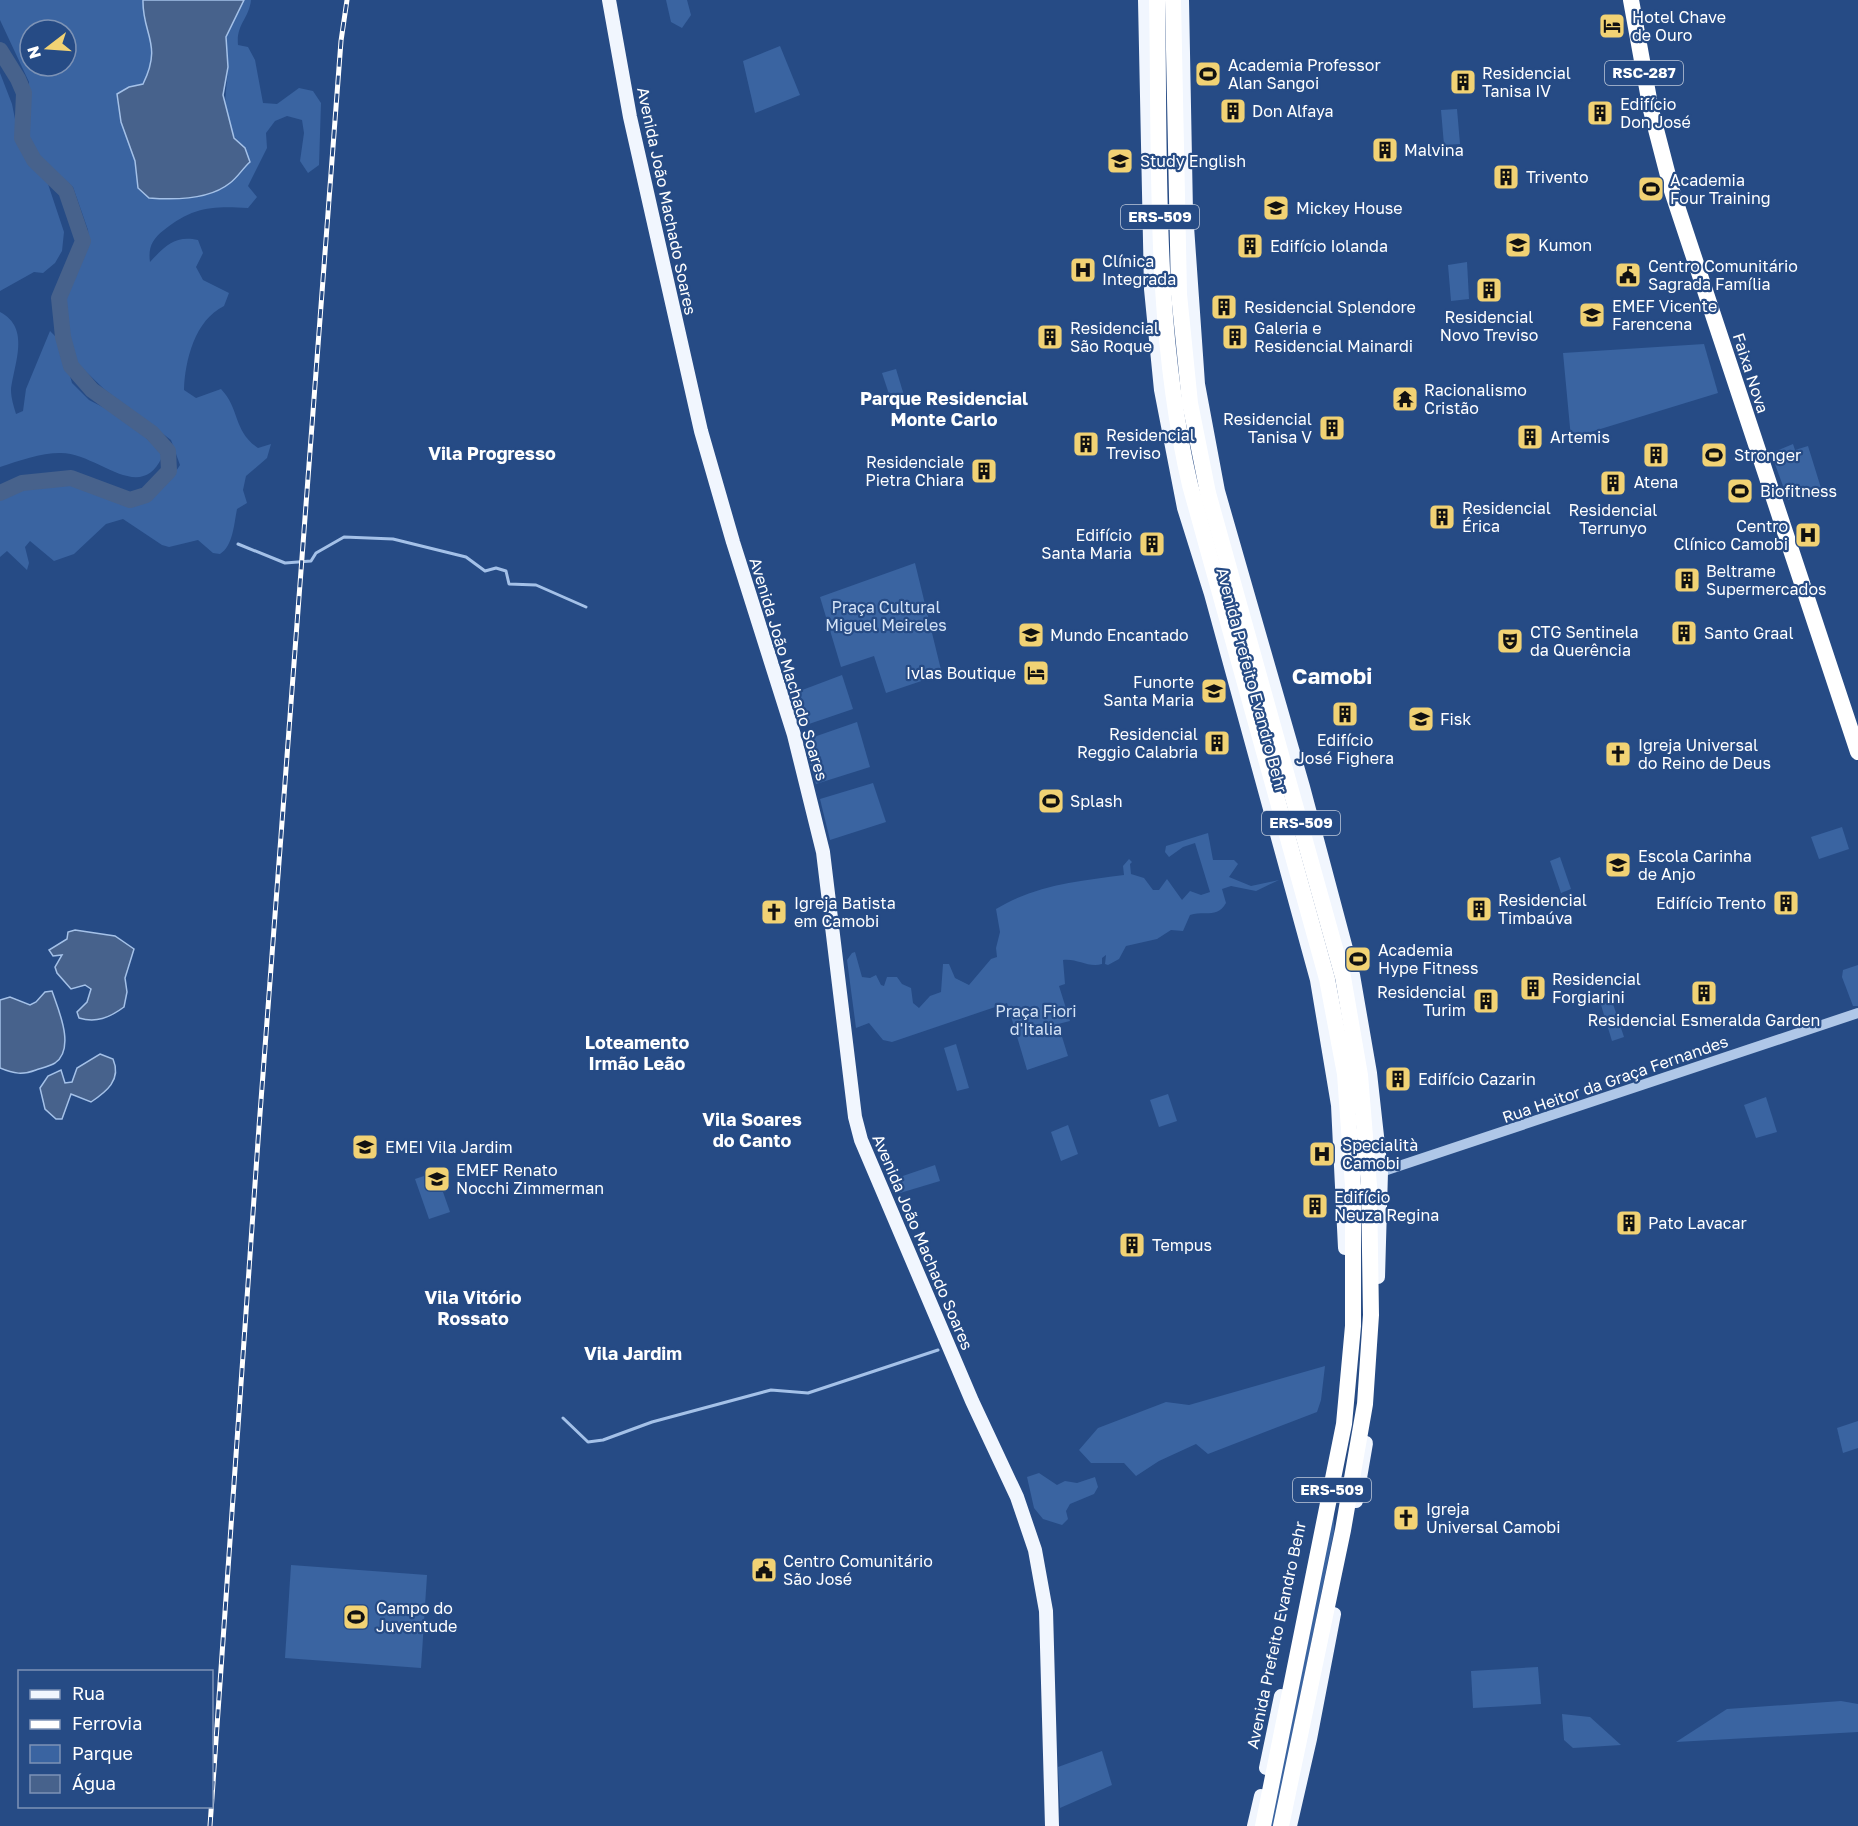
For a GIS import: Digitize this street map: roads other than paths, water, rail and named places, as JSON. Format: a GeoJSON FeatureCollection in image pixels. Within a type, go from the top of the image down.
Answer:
{"type":"FeatureCollection","features":[{"type":"Feature","properties":{"kind":"highway","name":"Avenida Prefeito Evandro Behr"},"geometry":{"type":"LineString","coordinates":[[1173,0],[1177,244],[1182,339],[1190,403],[1204,472],[1332,931],[1353,1024],[1374,1169],[1369,1364],[1358,1451],[1281,1826]]}},
{"type":"Feature","properties":{"kind":"highway","name":"Faixa Nova"},"geometry":{"type":"LineString","coordinates":[[1631,0],[1650,105],[1672,191],[1858,752]]}},
{"type":"Feature","properties":{"kind":"highway","name":"Avenida Prefeito Evandro Behr"},"geometry":{"type":"LineString","coordinates":[[1149,2],[1158,69],[1161,263],[1172,389],[1190,485],[1208,550],[1216,594],[1291,844],[1327,979],[1345,1074],[1351,1148],[1353,1303],[1340,1423],[1263,1826]]}},
{"type":"Feature","properties":{"kind":"highway","name":"ERS-509"},"geometry":{"type":"LineString","coordinates":[[1177,244],[1191,293],[1182,339]]}},
{"type":"Feature","properties":{"kind":"highway","name":"ERS-509"},"geometry":{"type":"LineString","coordinates":[[1190,485],[1188,523],[1208,550]]}},
{"type":"Feature","properties":{"kind":"highway","name":"ERS-509"},"geometry":{"type":"LineString","coordinates":[[1216,594],[1244,615],[1260,640],[1257,661]]}},
{"type":"Feature","properties":{"kind":"highway","name":"ERS-509"},"geometry":{"type":"LineString","coordinates":[[1265,754],[1267,803],[1291,844]]}},
{"type":"Feature","properties":{"kind":"highway","name":"ERS-509"},"geometry":{"type":"LineString","coordinates":[[1327,979],[1326,1031],[1345,1074]]}},
{"type":"Feature","properties":{"kind":"highway","name":"ERS-509"},"geometry":{"type":"LineString","coordinates":[[1353,1024],[1370,1073]]}},
{"type":"Feature","properties":{"kind":"highway"},"geometry":{"type":"LineString","coordinates":[[1351,1148],[1374,1169]]}},
{"type":"Feature","properties":{"kind":"highway","name":"ERS-509"},"geometry":{"type":"LineString","coordinates":[[1371,1315],[1378,1257]]}},
{"type":"Feature","properties":{"kind":"highway"},"geometry":{"type":"LineString","coordinates":[[1340,1423],[1352,1432],[1358,1451]]}},
{"type":"Feature","properties":{"kind":"highway","name":"ERS-509"},"geometry":{"type":"LineString","coordinates":[[1326,1655],[1330,1593]]}},
{"type":"Feature","properties":{"kind":"main road","name":"Avenida João Machado Soares"},"geometry":{"type":"LineString","coordinates":[[609,0],[630,117],[701,430],[733,542],[794,735],[820,842],[855,1117],[861,1140],[879,1188],[1017,1497],[1035,1550],[1046,1611],[1052,1826]]}},
{"type":"Feature","properties":{"kind":"main road","name":"Avenida Prefeito Evandro Behr"},"geometry":{"type":"LineString","coordinates":[[1182,0],[1186,212],[1195,363],[1211,459],[1341,928],[1370,1073],[1378,1257],[1375,1364],[1362,1468],[1310,1739],[1290,1826]]}},
{"type":"Feature","properties":{"kind":"main road","name":"Avenida Prefeito Evandro Behr"},"geometry":{"type":"LineString","coordinates":[[1149,2],[1153,318],[1161,390],[1188,523],[1216,594],[1267,803],[1307,938],[1338,1105],[1346,1259],[1340,1423],[1254,1826]]}},
{"type":"Feature","properties":{"kind":"street","name":"Rua Heitor da Graça Fernandes"},"geometry":{"type":"LineString","coordinates":[[1374,1169],[1858,1013]]}},
{"type":"Feature","properties":{"kind":"water"},"geometry":{"type":"Polygon","coordinates":[[[143,0],[244,0],[226,37],[228,67],[223,95],[234,138],[245,148],[250,162],[230,183],[212,193],[180,199],[149,198],[138,188],[135,161],[121,122],[117,94],[129,87],[143,84],[149,70],[152,49],[145,22],[143,0]]]}},
{"type":"Feature","properties":{"kind":"water"},"geometry":{"type":"Polygon","coordinates":[[[75,930],[115,936],[134,949],[125,978],[127,992],[124,1007],[102,1019],[79,1018],[77,1012],[87,1002],[91,989],[85,985],[71,989],[57,973],[55,967],[62,955],[53,956],[49,950],[67,939],[68,932],[75,930]]]}},
{"type":"Feature","properties":{"kind":"water"},"geometry":{"type":"Polygon","coordinates":[[[52,991],[64,1028],[64,1048],[61,1056],[53,1064],[27,1073],[14,1073],[0,1068],[0,1000],[10,997],[30,1005],[45,992],[52,991]]]}},
{"type":"Feature","properties":{"kind":"water"},"geometry":{"type":"Polygon","coordinates":[[[100,1054],[113,1059],[115,1073],[111,1085],[91,1102],[71,1094],[62,1119],[56,1119],[45,1109],[40,1088],[48,1076],[61,1070],[65,1083],[72,1082],[77,1068],[100,1054]]]}},
{"type":"Feature","properties":{"kind":"waterway"},"geometry":{"type":"LineString","coordinates":[[0,50],[24,93],[22,138],[34,160],[66,191],[83,241],[59,298],[63,337],[71,366],[92,390],[152,433],[168,451],[169,471],[146,495],[130,500],[71,478],[22,483],[0,493]]}},
{"type":"Feature","properties":{"kind":"waterway"},"geometry":{"type":"LineString","coordinates":[[238,544],[285,563],[311,561],[316,553],[344,537],[393,539],[466,557],[485,571],[496,568],[506,571],[509,584],[536,585],[586,607]]}},
{"type":"Feature","properties":{"kind":"waterway"},"geometry":{"type":"LineString","coordinates":[[563,1418],[588,1442],[603,1440],[652,1422],[771,1390],[808,1393],[938,1350]]}},
{"type":"Feature","properties":{"kind":"railway"},"geometry":{"type":"LineString","coordinates":[[213,1783],[259,1127],[341,41],[347,0]]}},
{"type":"Feature","properties":{"kind":"railway"},"geometry":{"type":"LineString","coordinates":[[210,1826],[211,1808]]}},
{"type":"Feature","properties":{"kind":"place","name":"Hotel Chave de Ouro"},"geometry":{"type":"Point","coordinates":[1612,26]}},
{"type":"Feature","properties":{"kind":"place","name":"Academia Professor Alan Sangoi"},"geometry":{"type":"Point","coordinates":[1208,74]}},
{"type":"Feature","properties":{"kind":"place","name":"Residencial Tanisa IV"},"geometry":{"type":"Point","coordinates":[1463,82]}},
{"type":"Feature","properties":{"kind":"place","name":"Don Alfaya"},"geometry":{"type":"Point","coordinates":[1233,111]}},
{"type":"Feature","properties":{"kind":"place","name":"Edifício Don José"},"geometry":{"type":"Point","coordinates":[1600,113]}},
{"type":"Feature","properties":{"kind":"place","name":"Malvina"},"geometry":{"type":"Point","coordinates":[1385,150]}},
{"type":"Feature","properties":{"kind":"place","name":"Study English"},"geometry":{"type":"Point","coordinates":[1120,161]}},
{"type":"Feature","properties":{"kind":"place","name":"Trivento"},"geometry":{"type":"Point","coordinates":[1506,177]}},
{"type":"Feature","properties":{"kind":"place","name":"Academia Four Training"},"geometry":{"type":"Point","coordinates":[1651,189]}},
{"type":"Feature","properties":{"kind":"place","name":"Mickey House"},"geometry":{"type":"Point","coordinates":[1276,208]}},
{"type":"Feature","properties":{"kind":"place","name":"Kumon"},"geometry":{"type":"Point","coordinates":[1518,245]}},
{"type":"Feature","properties":{"kind":"place","name":"Edifício Iolanda"},"geometry":{"type":"Point","coordinates":[1250,246]}},
{"type":"Feature","properties":{"kind":"place","name":"Clínica Integrada"},"geometry":{"type":"Point","coordinates":[1083,270]}},
{"type":"Feature","properties":{"kind":"place","name":"Centro Comunitário Sagrada Família"},"geometry":{"type":"Point","coordinates":[1628,275]}},
{"type":"Feature","properties":{"kind":"place","name":"Residencial Novo Treviso"},"geometry":{"type":"Point","coordinates":[1489,290]}},
{"type":"Feature","properties":{"kind":"place","name":"Residencial Splendore"},"geometry":{"type":"Point","coordinates":[1224,307]}},
{"type":"Feature","properties":{"kind":"place","name":"EMEF Vicente Farencena"},"geometry":{"type":"Point","coordinates":[1592,315]}},
{"type":"Feature","properties":{"kind":"place","name":"Residencial São Roque"},"geometry":{"type":"Point","coordinates":[1050,337]}},
{"type":"Feature","properties":{"kind":"place","name":"Galeria e Residencial Mainardi"},"geometry":{"type":"Point","coordinates":[1235,337]}},
{"type":"Feature","properties":{"kind":"place","name":"Racionalismo Cristão"},"geometry":{"type":"Point","coordinates":[1405,399]}},
{"type":"Feature","properties":{"kind":"place","name":"Residencial Tanisa V"},"geometry":{"type":"Point","coordinates":[1332,428]}},
{"type":"Feature","properties":{"kind":"place","name":"Artemis"},"geometry":{"type":"Point","coordinates":[1530,437]}},
{"type":"Feature","properties":{"kind":"place","name":"Residencial Treviso"},"geometry":{"type":"Point","coordinates":[1086,444]}},
{"type":"Feature","properties":{"kind":"place","name":"Atena"},"geometry":{"type":"Point","coordinates":[1656,455]}},
{"type":"Feature","properties":{"kind":"place","name":"Stronger"},"geometry":{"type":"Point","coordinates":[1714,455]}},
{"type":"Feature","properties":{"kind":"place","name":"Residenciale Pietra Chiara"},"geometry":{"type":"Point","coordinates":[984,471]}},
{"type":"Feature","properties":{"kind":"place","name":"Residencial Terrunyo"},"geometry":{"type":"Point","coordinates":[1613,483]}},
{"type":"Feature","properties":{"kind":"place","name":"Biofitness"},"geometry":{"type":"Point","coordinates":[1740,491]}},
{"type":"Feature","properties":{"kind":"place","name":"Residencial Érica"},"geometry":{"type":"Point","coordinates":[1442,517]}},
{"type":"Feature","properties":{"kind":"place","name":"Centro Clínico Camobi"},"geometry":{"type":"Point","coordinates":[1808,535]}},
{"type":"Feature","properties":{"kind":"place","name":"Edifício Santa Maria"},"geometry":{"type":"Point","coordinates":[1152,544]}},
{"type":"Feature","properties":{"kind":"place","name":"Beltrame Supermercados"},"geometry":{"type":"Point","coordinates":[1687,580]}},
{"type":"Feature","properties":{"kind":"place","name":"Santo Graal"},"geometry":{"type":"Point","coordinates":[1684,633]}},
{"type":"Feature","properties":{"kind":"place","name":"Mundo Encantado"},"geometry":{"type":"Point","coordinates":[1031,635]}},
{"type":"Feature","properties":{"kind":"place","name":"CTG Sentinela da Querência"},"geometry":{"type":"Point","coordinates":[1510,641]}},
{"type":"Feature","properties":{"kind":"place","name":"Ivlas Boutique"},"geometry":{"type":"Point","coordinates":[1036,673]}},
{"type":"Feature","properties":{"kind":"place","name":"Funorte Santa Maria"},"geometry":{"type":"Point","coordinates":[1214,691]}},
{"type":"Feature","properties":{"kind":"place","name":"Edifício José Fighera"},"geometry":{"type":"Point","coordinates":[1345,714]}},
{"type":"Feature","properties":{"kind":"place","name":"Fisk"},"geometry":{"type":"Point","coordinates":[1421,719]}},
{"type":"Feature","properties":{"kind":"place","name":"Residencial Reggio Calabria"},"geometry":{"type":"Point","coordinates":[1217,743]}},
{"type":"Feature","properties":{"kind":"place","name":"Igreja Universal do Reino de Deus"},"geometry":{"type":"Point","coordinates":[1618,754]}},
{"type":"Feature","properties":{"kind":"place","name":"Splash"},"geometry":{"type":"Point","coordinates":[1051,801]}},
{"type":"Feature","properties":{"kind":"place","name":"Escola Carinha de Anjo"},"geometry":{"type":"Point","coordinates":[1618,865]}},
{"type":"Feature","properties":{"kind":"place","name":"Edifício Trento"},"geometry":{"type":"Point","coordinates":[1786,903]}},
{"type":"Feature","properties":{"kind":"place","name":"Residencial Timbaúva"},"geometry":{"type":"Point","coordinates":[1479,909]}},
{"type":"Feature","properties":{"kind":"place","name":"Igreja Batista em Camobi"},"geometry":{"type":"Point","coordinates":[774,912]}},
{"type":"Feature","properties":{"kind":"place","name":"Academia Hype Fitness"},"geometry":{"type":"Point","coordinates":[1358,959]}},
{"type":"Feature","properties":{"kind":"place","name":"Residencial Forgiarini"},"geometry":{"type":"Point","coordinates":[1533,988]}},
{"type":"Feature","properties":{"kind":"place","name":"Residencial Esmeralda Garden"},"geometry":{"type":"Point","coordinates":[1704,993]}},
{"type":"Feature","properties":{"kind":"place","name":"Residencial Turim"},"geometry":{"type":"Point","coordinates":[1486,1001]}},
{"type":"Feature","properties":{"kind":"place","name":"Edifício Cazarin"},"geometry":{"type":"Point","coordinates":[1398,1079]}},
{"type":"Feature","properties":{"kind":"place","name":"EMEI Vila Jardim"},"geometry":{"type":"Point","coordinates":[365,1147]}},
{"type":"Feature","properties":{"kind":"place","name":"Specialità Camobi"},"geometry":{"type":"Point","coordinates":[1322,1154]}},
{"type":"Feature","properties":{"kind":"place","name":"EMEF Renato Nocchi Zimmerman"},"geometry":{"type":"Point","coordinates":[437,1179]}},
{"type":"Feature","properties":{"kind":"place","name":"Edifício Neuza Regina"},"geometry":{"type":"Point","coordinates":[1315,1206]}},
{"type":"Feature","properties":{"kind":"place","name":"Pato Lavacar"},"geometry":{"type":"Point","coordinates":[1629,1223]}},
{"type":"Feature","properties":{"kind":"place","name":"Tempus"},"geometry":{"type":"Point","coordinates":[1132,1245]}},
{"type":"Feature","properties":{"kind":"place","name":"Igreja Universal Camobi"},"geometry":{"type":"Point","coordinates":[1406,1518]}},
{"type":"Feature","properties":{"kind":"place","name":"Centro Comunitário São José"},"geometry":{"type":"Point","coordinates":[764,1570]}},
{"type":"Feature","properties":{"kind":"place","name":"Campo do Juventude"},"geometry":{"type":"Point","coordinates":[356,1617]}},
{"type":"Feature","properties":{"kind":"district","name":"Parque Residencial Monte Carlo"},"geometry":{"type":"Point","coordinates":[944,409]}},
{"type":"Feature","properties":{"kind":"district","name":"Vila Progresso"},"geometry":{"type":"Point","coordinates":[492,454]}},
{"type":"Feature","properties":{"kind":"district","name":"Camobi"},"geometry":{"type":"Point","coordinates":[1332,676]}},
{"type":"Feature","properties":{"kind":"district","name":"Loteamento Irmão Leão"},"geometry":{"type":"Point","coordinates":[637,1053]}},
{"type":"Feature","properties":{"kind":"district","name":"Vila Soares do Canto"},"geometry":{"type":"Point","coordinates":[752,1130]}},
{"type":"Feature","properties":{"kind":"district","name":"Vila Vitório Rossato"},"geometry":{"type":"Point","coordinates":[473,1308]}},
{"type":"Feature","properties":{"kind":"district","name":"Vila Jardim"},"geometry":{"type":"Point","coordinates":[633,1354]}},
{"type":"Feature","properties":{"kind":"park label","name":"Praça Cultural Miguel Meireles"},"geometry":{"type":"Point","coordinates":[886,616]}},
{"type":"Feature","properties":{"kind":"park label","name":"Praça Fiori d'Italia"},"geometry":{"type":"Point","coordinates":[1036,1020]}}]}
